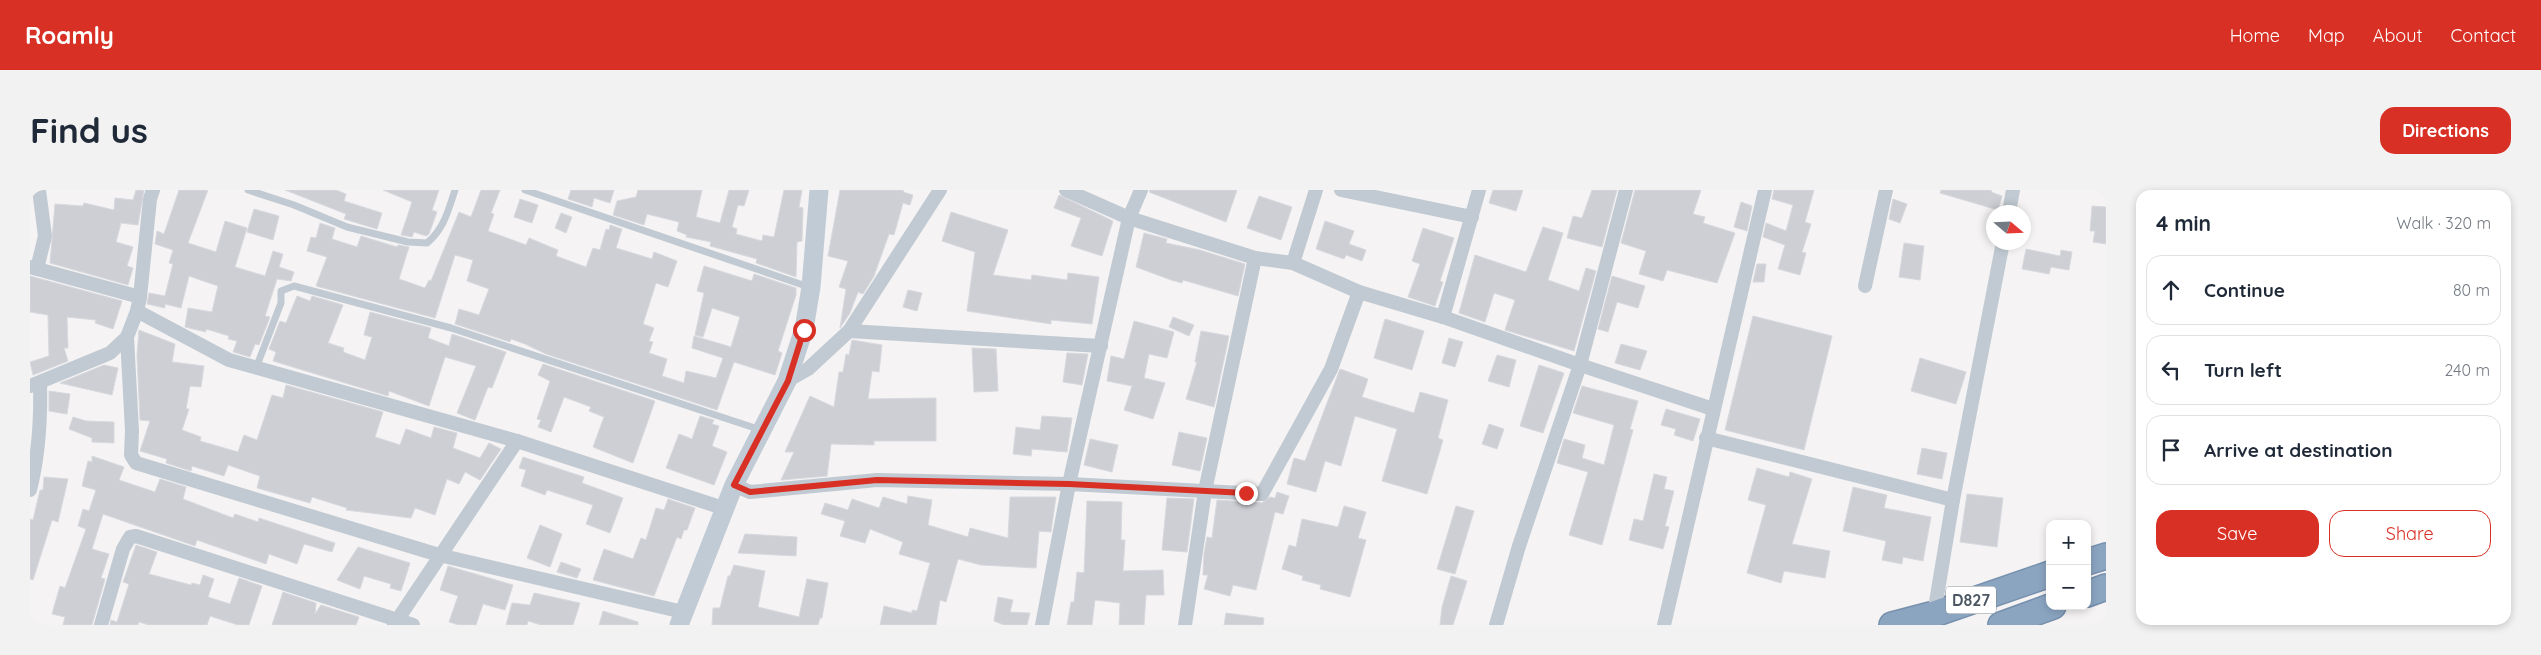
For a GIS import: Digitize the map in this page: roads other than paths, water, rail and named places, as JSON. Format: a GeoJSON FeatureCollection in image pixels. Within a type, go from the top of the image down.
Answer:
{"type":"FeatureCollection","features":[{"type":"Feature","properties":{"kind":"highway"},"geometry":{"type":"LineString","coordinates":[[2091,561],[2106,556]]}},
{"type":"Feature","properties":{"kind":"highway","name":"D827"},"geometry":{"type":"LineString","coordinates":[[1892,625],[1934,614],[2046,575]]}},
{"type":"Feature","properties":{"kind":"highway"},"geometry":{"type":"LineString","coordinates":[[2091,593],[2106,587]]}},
{"type":"Feature","properties":{"kind":"highway","name":"D827"},"geometry":{"type":"LineString","coordinates":[[2001,625],[2046,609]]}},
{"type":"Feature","properties":{"kind":"main road"},"geometry":{"type":"LineString","coordinates":[[681,618],[723,508],[788,381],[804,330],[811,287],[819,190]]}},
{"type":"Feature","properties":{"kind":"street"},"geometry":{"type":"LineString","coordinates":[[39,190],[45,236],[34,268],[140,297]]}},
{"type":"Feature","properties":{"kind":"street"},"geometry":{"type":"LineString","coordinates":[[30,490],[38,454],[41,420],[35,384],[110,353],[127,337],[138,312],[150,199],[153,190]]}},
{"type":"Feature","properties":{"kind":"street"},"geometry":{"type":"LineString","coordinates":[[788,381],[808,369],[849,331],[940,190]]}},
{"type":"Feature","properties":{"kind":"street"},"geometry":{"type":"LineString","coordinates":[[1066,190],[1129,218],[1255,258],[1293,263],[1359,292],[1442,317],[1713,409]]}},
{"type":"Feature","properties":{"kind":"street"},"geometry":{"type":"LineString","coordinates":[[1042,625],[1069,484],[1129,218],[1141,190]]}},
{"type":"Feature","properties":{"kind":"street"},"geometry":{"type":"LineString","coordinates":[[1293,263],[1316,190]]}},
{"type":"Feature","properties":{"kind":"street"},"geometry":{"type":"LineString","coordinates":[[1340,190],[1472,217]]}},
{"type":"Feature","properties":{"kind":"street"},"geometry":{"type":"LineString","coordinates":[[1442,317],[1479,190]]}},
{"type":"Feature","properties":{"kind":"street"},"geometry":{"type":"LineString","coordinates":[[1496,625],[1519,546],[1580,365],[1626,190]]}},
{"type":"Feature","properties":{"kind":"street"},"geometry":{"type":"LineString","coordinates":[[1664,625],[1765,190]]}},
{"type":"Feature","properties":{"kind":"street"},"geometry":{"type":"LineString","coordinates":[[1865,286],[1886,190]]}},
{"type":"Feature","properties":{"kind":"street"},"geometry":{"type":"LineString","coordinates":[[2010,205],[2013,190]]}},
{"type":"Feature","properties":{"kind":"street"},"geometry":{"type":"LineString","coordinates":[[1934,614],[1953,500],[2001,250]]}},
{"type":"Feature","properties":{"kind":"street"},"geometry":{"type":"LineString","coordinates":[[1185,625],[1205,491],[1255,258]]}},
{"type":"Feature","properties":{"kind":"street"},"geometry":{"type":"LineString","coordinates":[[734,485],[750,492],[877,480],[1069,484],[1262,494],[1331,369],[1359,292]]}},
{"type":"Feature","properties":{"kind":"street"},"geometry":{"type":"LineString","coordinates":[[138,312],[229,360],[517,441],[723,508]]}},
{"type":"Feature","properties":{"kind":"street"},"geometry":{"type":"LineString","coordinates":[[849,331],[1101,346]]}},
{"type":"Feature","properties":{"kind":"street"},"geometry":{"type":"LineString","coordinates":[[127,337],[132,414],[131,454],[136,463],[439,555],[681,618]]}},
{"type":"Feature","properties":{"kind":"street"},"geometry":{"type":"LineString","coordinates":[[1706,438],[1953,500]]}},
{"type":"Feature","properties":{"kind":"street"},"geometry":{"type":"LineString","coordinates":[[395,623],[517,441]]}},
{"type":"Feature","properties":{"kind":"street"},"geometry":{"type":"LineString","coordinates":[[101,625],[123,549],[130,537],[136,536],[395,623],[413,625]]}},
{"type":"Feature","properties":{"kind":"lane"},"geometry":{"type":"LineString","coordinates":[[248,190],[294,205],[347,227],[408,242],[427,243],[438,234],[455,190]]}},
{"type":"Feature","properties":{"kind":"lane"},"geometry":{"type":"LineString","coordinates":[[526,190],[811,287]]}},
{"type":"Feature","properties":{"kind":"lane"},"geometry":{"type":"LineString","coordinates":[[256,368],[281,303],[281,291],[294,286],[451,328],[762,431]]}}]}
